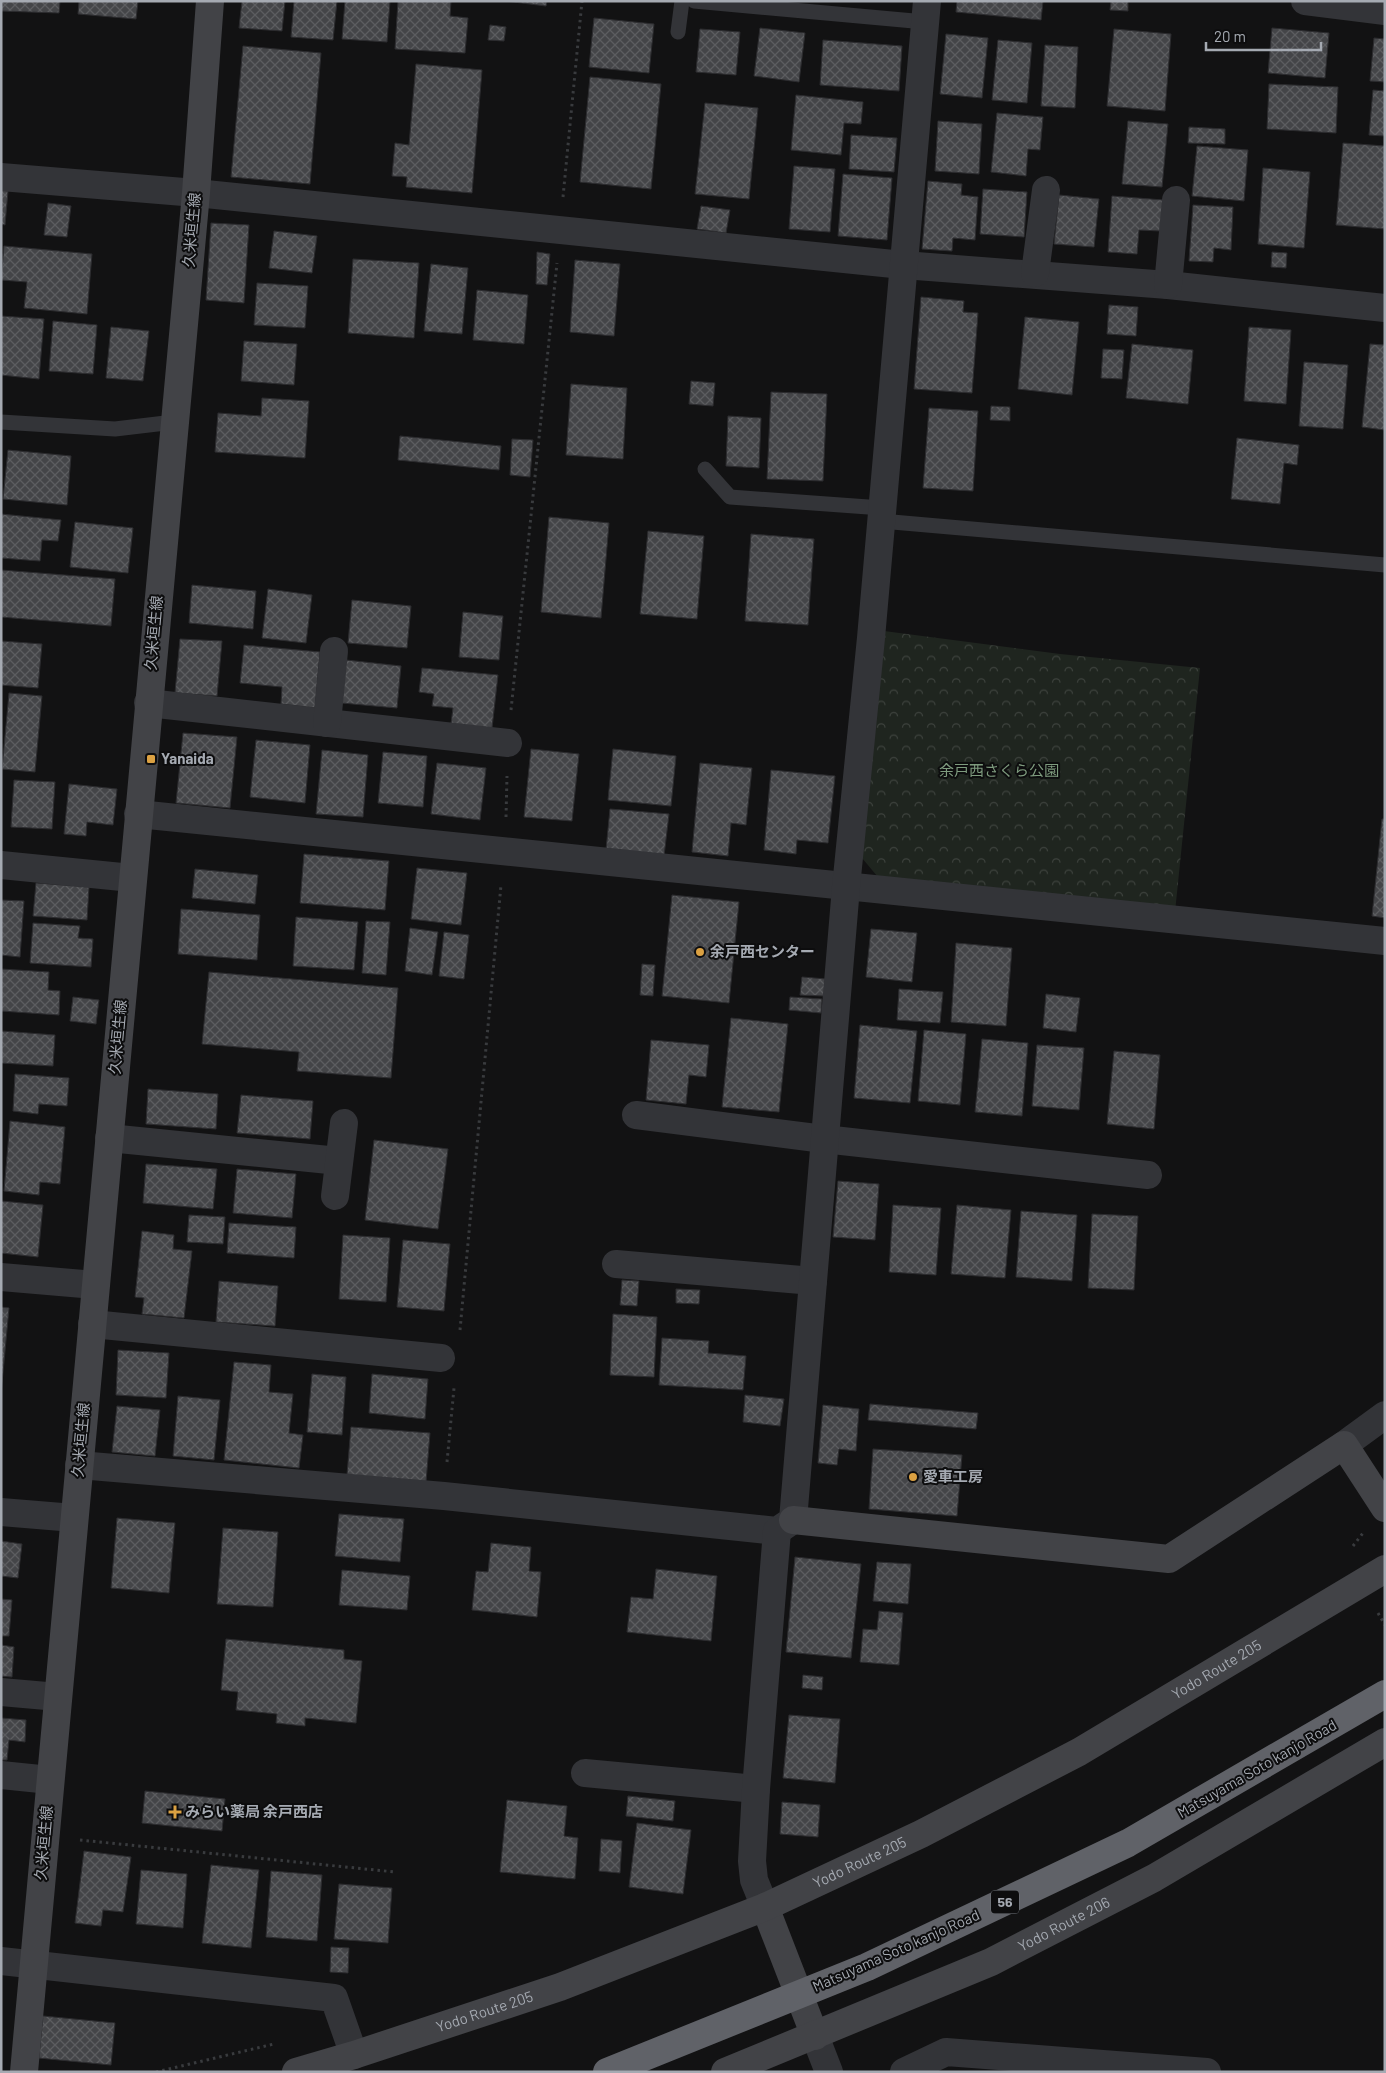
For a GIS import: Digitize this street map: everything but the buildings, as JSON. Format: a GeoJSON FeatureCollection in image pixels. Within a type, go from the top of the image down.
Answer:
{"type":"FeatureCollection","features":[{"type":"Feature","properties":{"kind":"highway","name":"Matsuyama Soto kanjo Road"},"geometry":{"type":"LineString","coordinates":[[607,2072],[867,1967],[1128,1843],[1385,1694]]}},
{"type":"Feature","properties":{"kind":"street","name":"久米垣生線"},"geometry":{"type":"LineString","coordinates":[[24,2072],[196,193],[210,1]]}},
{"type":"Feature","properties":{"kind":"street"},"geometry":{"type":"LineString","coordinates":[[1305,1],[1385,11]]}},
{"type":"Feature","properties":{"kind":"street"},"geometry":{"type":"LineString","coordinates":[[829,2072],[754,1880],[752,1861],[756,1789],[813,1281],[846,887],[871,638],[926,12]]}},
{"type":"Feature","properties":{"kind":"street"},"geometry":{"type":"LineString","coordinates":[[1,177],[196,193],[903,265],[1035,273],[1385,308]]}},
{"type":"Feature","properties":{"kind":"street"},"geometry":{"type":"LineString","coordinates":[[1035,273],[1046,190]]}},
{"type":"Feature","properties":{"kind":"street"},"geometry":{"type":"LineString","coordinates":[[1168,285],[1176,200]]}},
{"type":"Feature","properties":{"kind":"street"},"geometry":{"type":"LineString","coordinates":[[327,723],[334,651]]}},
{"type":"Feature","properties":{"kind":"street"},"geometry":{"type":"LineString","coordinates":[[148,703],[508,743]]}},
{"type":"Feature","properties":{"kind":"street"},"geometry":{"type":"LineString","coordinates":[[138,814],[1385,941]]}},
{"type":"Feature","properties":{"kind":"street"},"geometry":{"type":"LineString","coordinates":[[1,865],[132,878]]}},
{"type":"Feature","properties":{"kind":"street"},"geometry":{"type":"LineString","coordinates":[[636,1115],[824,1139],[1148,1175]]}},
{"type":"Feature","properties":{"kind":"street"},"geometry":{"type":"LineString","coordinates":[[335,1196],[344,1123]]}},
{"type":"Feature","properties":{"kind":"street"},"geometry":{"type":"LineString","coordinates":[[109,1138],[339,1161]]}},
{"type":"Feature","properties":{"kind":"street"},"geometry":{"type":"LineString","coordinates":[[616,1264],[813,1281]]}},
{"type":"Feature","properties":{"kind":"street"},"geometry":{"type":"LineString","coordinates":[[1,1277],[95,1284]]}},
{"type":"Feature","properties":{"kind":"street"},"geometry":{"type":"LineString","coordinates":[[92,1324],[442,1358]]}},
{"type":"Feature","properties":{"kind":"street"},"geometry":{"type":"LineString","coordinates":[[79,1465],[1169,1558],[1344,1445],[1385,1416]]}},
{"type":"Feature","properties":{"kind":"street"},"geometry":{"type":"LineString","coordinates":[[1344,1445],[1377,1519]]}},
{"type":"Feature","properties":{"kind":"street"},"geometry":{"type":"LineString","coordinates":[[1,1512],[74,1518]]}},
{"type":"Feature","properties":{"kind":"street","name":"Yodo Route 205"},"geometry":{"type":"LineString","coordinates":[[296,2072],[354,2055],[560,1987],[765,1908],[921,1834],[1079,1752],[1385,1569]]}},
{"type":"Feature","properties":{"kind":"street"},"geometry":{"type":"LineString","coordinates":[[1,1692],[58,1697]]}},
{"type":"Feature","properties":{"kind":"street","name":"Yodo Route 206"},"geometry":{"type":"LineString","coordinates":[[725,2072],[991,1962],[1128,1891],[1385,1742]]}},
{"type":"Feature","properties":{"kind":"street"},"geometry":{"type":"LineString","coordinates":[[585,1773],[756,1789]]}},
{"type":"Feature","properties":{"kind":"street"},"geometry":{"type":"LineString","coordinates":[[1,1775],[50,1780]]}},
{"type":"Feature","properties":{"kind":"street"},"geometry":{"type":"LineString","coordinates":[[1,1961],[334,1998],[354,2055]]}},
{"type":"Feature","properties":{"kind":"street"},"geometry":{"type":"LineString","coordinates":[[904,2072],[946,2052],[1091,2067],[1206,2072]]}},
{"type":"Feature","properties":{"kind":"lane"},"geometry":{"type":"LineString","coordinates":[[678,32],[682,1]]}},
{"type":"Feature","properties":{"kind":"lane"},"geometry":{"type":"LineString","coordinates":[[694,1],[926,12]]}},
{"type":"Feature","properties":{"kind":"lane"},"geometry":{"type":"LineString","coordinates":[[1,422],[115,429],[174,422]]}},
{"type":"Feature","properties":{"kind":"lane"},"geometry":{"type":"LineString","coordinates":[[705,470],[730,497],[1385,565]]}},
{"type":"Feature","properties":{"kind":"path"},"geometry":{"type":"LineString","coordinates":[[1348,1554],[1361,1535],[1377,1519]]}},
{"type":"Feature","properties":{"kind":"path"},"geometry":{"type":"LineString","coordinates":[[45,1836],[395,1872]]}},
{"type":"Feature","properties":{"kind":"path"},"geometry":{"type":"LineString","coordinates":[[156,2072],[279,2044]]}},
{"type":"Feature","properties":{"kind":"green space","name":"余戸西さくら公園"},"geometry":{"type":"Polygon","coordinates":[[[884,631],[1060,654],[1200,668],[1175,912],[883,883],[862,858],[884,631]]]}},
{"type":"Feature","properties":{"kind":"place","name":"Yanaida"},"geometry":{"type":"Point","coordinates":[151,759]}},
{"type":"Feature","properties":{"kind":"place","name":"余戸西センター"},"geometry":{"type":"Point","coordinates":[700,952]}},
{"type":"Feature","properties":{"kind":"place","name":"愛車工房"},"geometry":{"type":"Point","coordinates":[913,1477]}},
{"type":"Feature","properties":{"kind":"place","name":"みらい薬局 余戸西店"},"geometry":{"type":"Point","coordinates":[175,1812]}}]}
